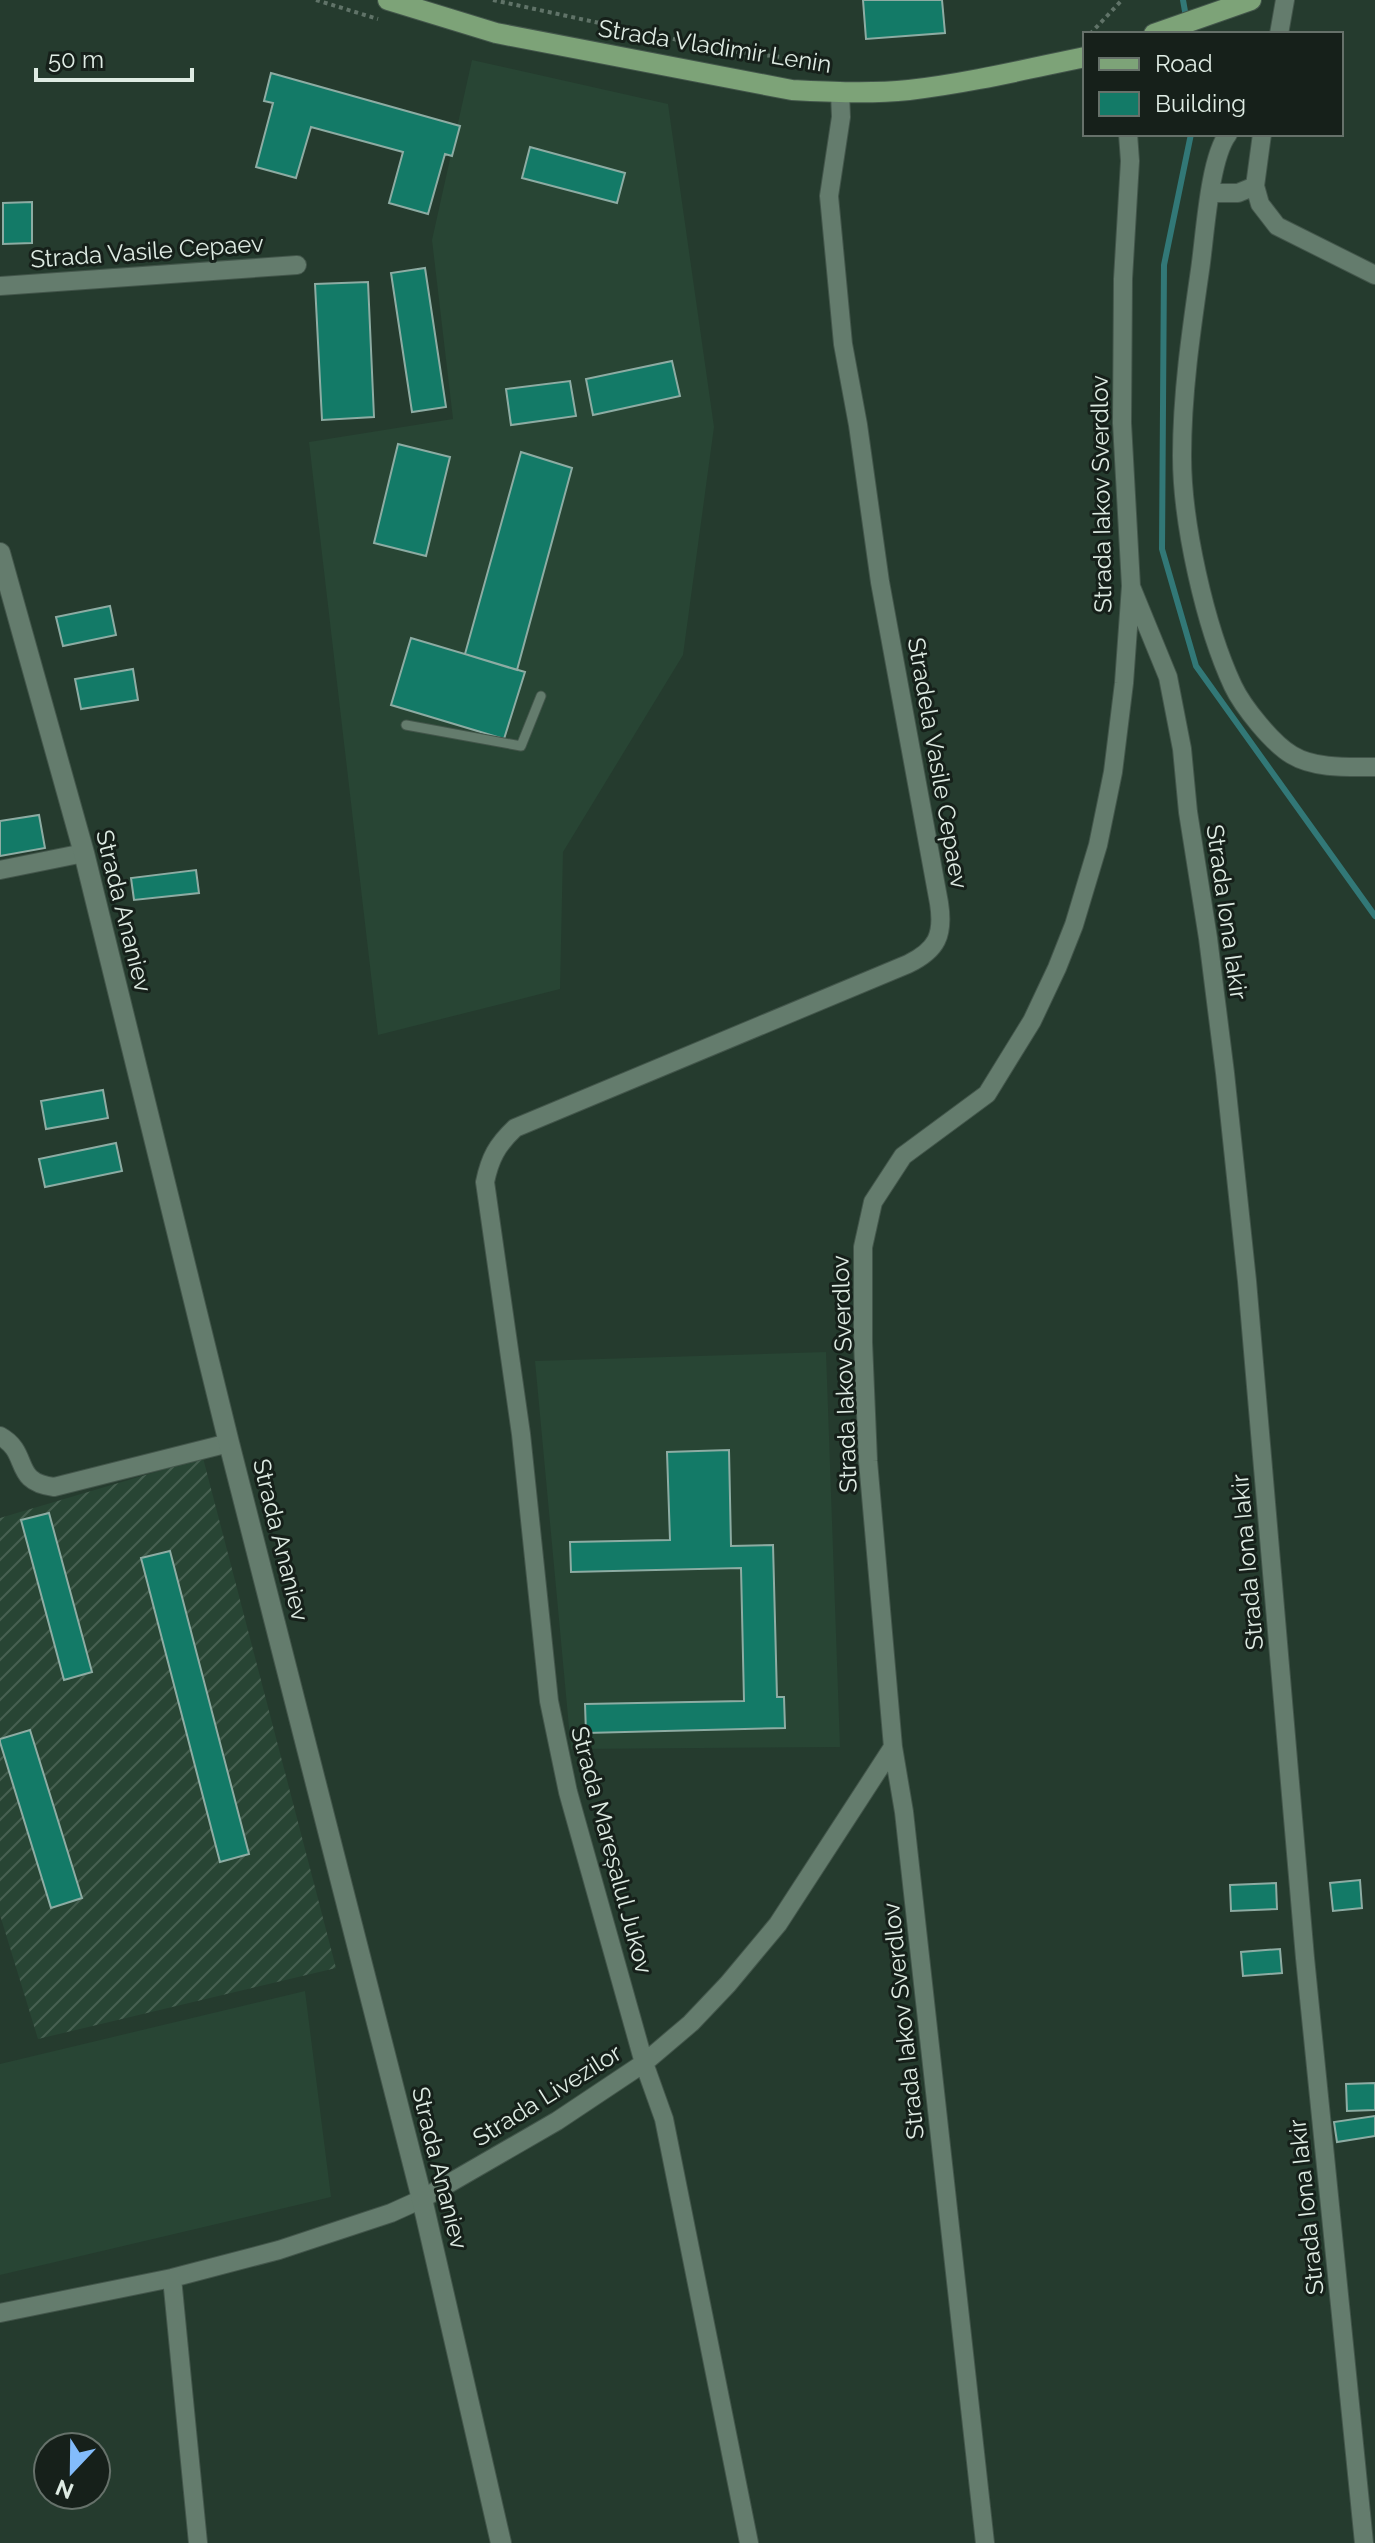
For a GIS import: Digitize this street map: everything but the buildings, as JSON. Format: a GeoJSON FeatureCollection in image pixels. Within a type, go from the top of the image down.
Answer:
{"type":"FeatureCollection","features":[{"type":"Feature","properties":{"kind":"main road","name":"Strada Vladimir Lenin"},"geometry":{"type":"LineString","coordinates":[[388,0],[496,33],[792,90],[840,93],[908,90],[992,77],[1083,57]]}},
{"type":"Feature","properties":{"kind":"main road"},"geometry":{"type":"LineString","coordinates":[[1160,32],[1245,2]]}},
{"type":"Feature","properties":{"kind":"street"},"geometry":{"type":"LineString","coordinates":[[1279,32],[1285,0]]}},
{"type":"Feature","properties":{"kind":"street","name":"Stradela Vasile Cepaev"},"geometry":{"type":"LineString","coordinates":[[489,1160],[498,1144],[515,1128],[908,964],[924,956],[936,942],[942,922],[880,582],[843,344],[829,196],[841,117],[840,93]]}},
{"type":"Feature","properties":{"kind":"street","name":"Strada Iakov Sverdlov"},"geometry":{"type":"LineString","coordinates":[[985,2543],[904,1812],[893,1747],[868,1461],[863,1247],[873,1202],[903,1156],[987,1094],[1032,1021],[1074,925],[1098,845],[1113,772],[1131,586],[1122,423],[1128,136]]}},
{"type":"Feature","properties":{"kind":"street"},"geometry":{"type":"LineString","coordinates":[[1226,136],[1221,143],[1211,193],[1187,361],[1182,458],[1188,524],[1207,614],[1234,688],[1276,742],[1293,755],[1315,763],[1375,767]]}},
{"type":"Feature","properties":{"kind":"street"},"geometry":{"type":"LineString","coordinates":[[1262,136],[1255,186],[1260,204],[1277,226],[1375,275]]}},
{"type":"Feature","properties":{"kind":"street"},"geometry":{"type":"LineString","coordinates":[[1211,193],[1238,193],[1255,186]]}},
{"type":"Feature","properties":{"kind":"street","name":"Strada Vasile Cepaev"},"geometry":{"type":"LineString","coordinates":[[0,286],[297,265]]}},
{"type":"Feature","properties":{"kind":"street","name":"Strada Ananiev"},"geometry":{"type":"LineString","coordinates":[[0,553],[84,853],[229,1443],[422,2199],[501,2543]]}},
{"type":"Feature","properties":{"kind":"street","name":"Strada Iona Iakir"},"geometry":{"type":"LineString","coordinates":[[1131,586],[1168,677],[1182,749],[1225,1073],[1247,1281],[1305,1958],[1364,2543]]}},
{"type":"Feature","properties":{"kind":"street"},"geometry":{"type":"LineString","coordinates":[[0,870],[84,853]]}},
{"type":"Feature","properties":{"kind":"street","name":"Strada Mareșalul Jukov"},"geometry":{"type":"LineString","coordinates":[[489,1160],[485,1182],[521,1434],[549,1701],[568,1792],[644,2063],[667,2133],[749,2543]]}},
{"type":"Feature","properties":{"kind":"street"},"geometry":{"type":"LineString","coordinates":[[0,1436],[13,1446],[25,1475],[39,1485],[54,1487],[229,1443]]}},
{"type":"Feature","properties":{"kind":"street","name":"Strada Livezilor"},"geometry":{"type":"LineString","coordinates":[[0,2313],[172,2278],[279,2250],[391,2213],[422,2199],[557,2121],[644,2063],[691,2023],[728,1984],[778,1924],[893,1747]]}},
{"type":"Feature","properties":{"kind":"street"},"geometry":{"type":"LineString","coordinates":[[172,2278],[198,2543]]}},
{"type":"Feature","properties":{"kind":"lane"},"geometry":{"type":"LineString","coordinates":[[406,725],[521,746],[541,696]]}},
{"type":"Feature","properties":{"kind":"path"},"geometry":{"type":"LineString","coordinates":[[493,0],[729,51],[825,62]]}},
{"type":"Feature","properties":{"kind":"path"},"geometry":{"type":"LineString","coordinates":[[1092,32],[1122,0]]}},
{"type":"Feature","properties":{"kind":"shaded area"},"geometry":{"type":"Polygon","coordinates":[[[472,60],[668,104],[714,427],[683,655],[563,852],[560,989],[378,1035],[309,442],[453,419],[432,240],[472,60]]]}},
{"type":"Feature","properties":{"kind":"shaded area"},"geometry":{"type":"Polygon","coordinates":[[[826,1352],[840,1747],[571,1749],[535,1361],[826,1352]]]}},
{"type":"Feature","properties":{"kind":"shaded area"},"geometry":{"type":"Polygon","coordinates":[[[203,1458],[336,1968],[38,2039],[0,1915],[0,1518],[203,1458]]]}},
{"type":"Feature","properties":{"kind":"shaded area"},"geometry":{"type":"Polygon","coordinates":[[[305,1991],[331,2197],[0,2275],[0,2064],[305,1991]]]}},
{"type":"Feature","properties":{"kind":"waterway"},"geometry":{"type":"LineString","coordinates":[[1183,0],[1189,32]]}},
{"type":"Feature","properties":{"kind":"waterway"},"geometry":{"type":"LineString","coordinates":[[1191,136],[1164,265],[1162,549],[1196,666],[1375,916]]}}]}
